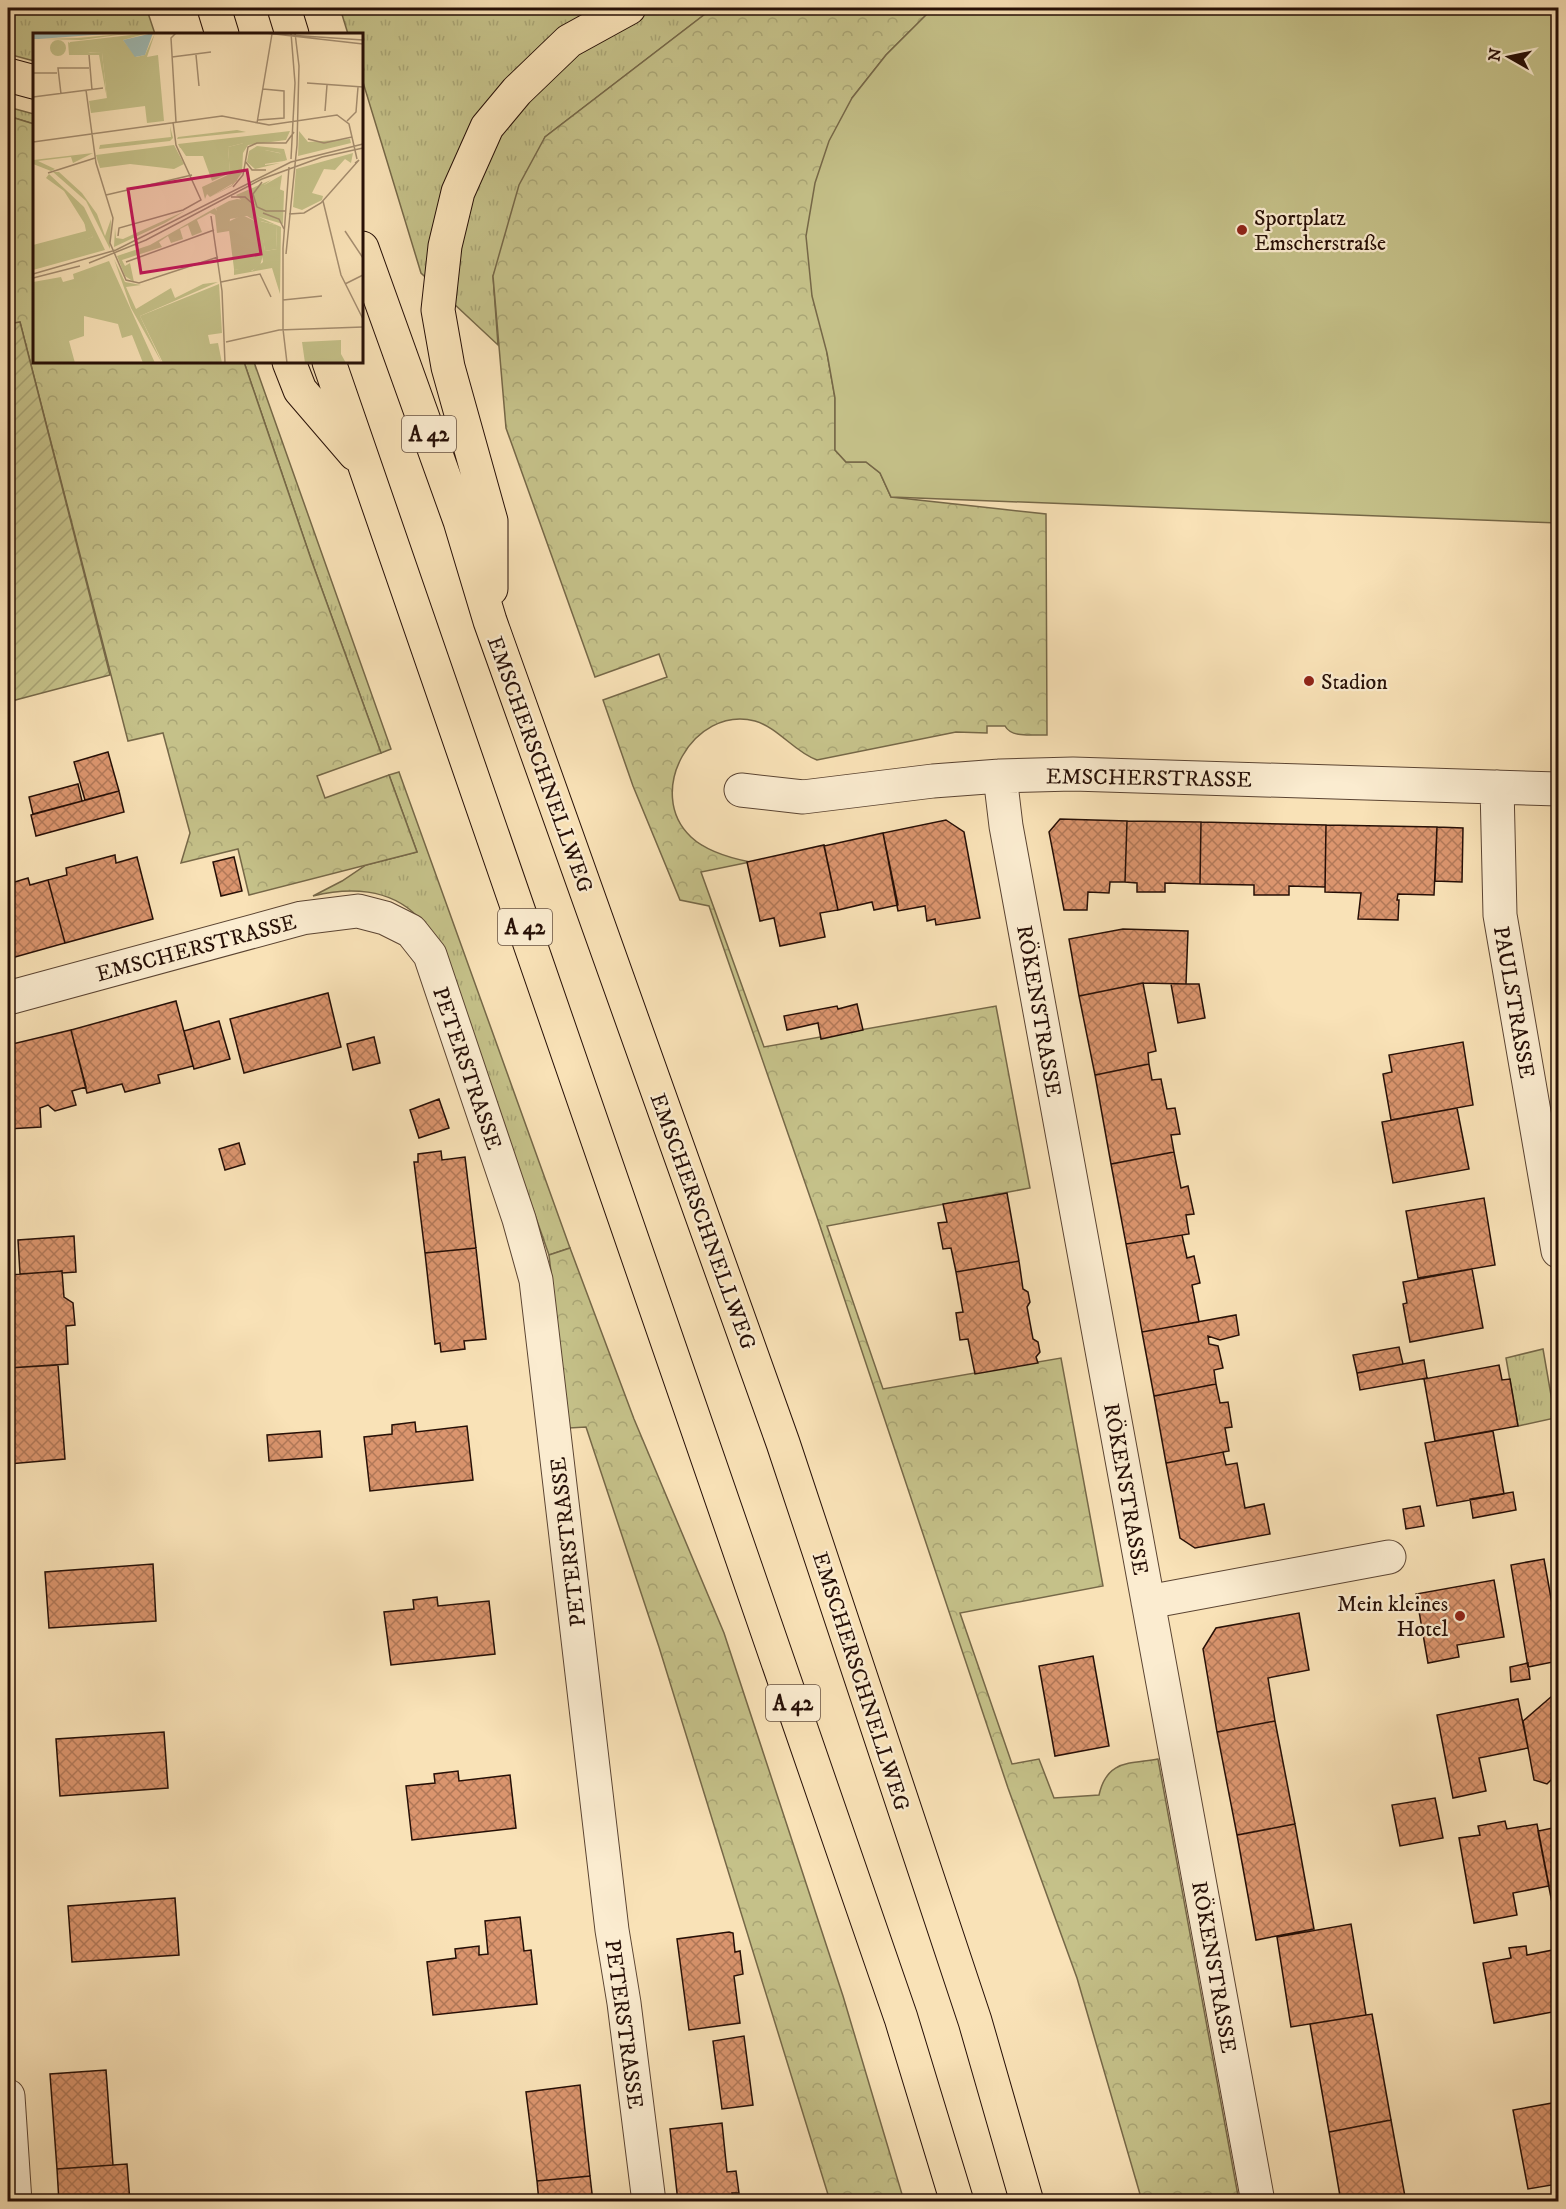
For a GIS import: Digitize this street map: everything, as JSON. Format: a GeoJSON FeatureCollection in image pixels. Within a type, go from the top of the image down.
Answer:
{"type":"FeatureCollection","features":[{"type":"Feature","properties":{"kind":"highway"},"geometry":{"type":"LineString","coordinates":[[214,8],[222,33]]}},
{"type":"Feature","properties":{"kind":"highway"},"geometry":{"type":"LineString","coordinates":[[284,8],[292,33]]}},
{"type":"Feature","properties":{"kind":"highway"},"geometry":{"type":"LineString","coordinates":[[490,621],[491,520],[448,367],[438,310],[445,246],[458,192],[487,127],[517,91],[569,41],[629,8]]}},
{"type":"Feature","properties":{"kind":"highway"},"geometry":{"type":"LineString","coordinates":[[8,75],[33,82]]}},
{"type":"Feature","properties":{"kind":"highway","name":"EMSCHERSCHNELLWEG"},"geometry":{"type":"LineString","coordinates":[[363,251],[460,521],[490,621],[783,1443],[975,2021],[1027,2202]]}},
{"type":"Feature","properties":{"kind":"highway"},"geometry":{"type":"LineString","coordinates":[[289,363],[300,390],[366,466]]}},
{"type":"Feature","properties":{"kind":"highway","name":"A 42"},"geometry":{"type":"LineString","coordinates":[[329,363],[897,2006],[957,2202]]}},
{"type":"Feature","properties":{"kind":"street","name":"EMSCHERSTRASSE"},"geometry":{"type":"LineString","coordinates":[[741,790],[803,797],[933,781],[1073,774],[1558,789]]}},
{"type":"Feature","properties":{"kind":"street","name":"RÖKENSTRASSE"},"geometry":{"type":"LineString","coordinates":[[999,776],[1008,838],[1258,2202]]}},
{"type":"Feature","properties":{"kind":"street","name":"PAULSTRASSE"},"geometry":{"type":"LineString","coordinates":[[1497,787],[1500,915],[1546,1107],[1558,1251]]}},
{"type":"Feature","properties":{"kind":"street","name":"EMSCHERSTRASSE"},"geometry":{"type":"LineString","coordinates":[[8,998],[302,918],[358,911],[385,918]]}},
{"type":"Feature","properties":{"kind":"street","name":"PETERSTRASSE"},"geometry":{"type":"LineString","coordinates":[[385,918],[411,931],[430,955],[519,1219],[536,1280],[612,1930],[624,2003],[649,2202]]}},
{"type":"Feature","properties":{"kind":"street"},"geometry":{"type":"LineString","coordinates":[[1148,1602],[1389,1557]]}},
{"type":"Feature","properties":{"kind":"street"},"geometry":{"type":"LineString","coordinates":[[8,2096],[15,2202]]}},
{"type":"Feature","properties":{"kind":"green space"},"geometry":{"type":"Polygon","coordinates":[[[8,8],[153,8],[147,10],[155,33],[33,33],[33,61],[8,54],[8,8]]]}},
{"type":"Feature","properties":{"kind":"green space"},"geometry":{"type":"Polygon","coordinates":[[[340,8],[713,8],[545,137],[493,276],[498,345],[421,273],[363,82],[363,33],[348,33],[340,8]]]}},
{"type":"Feature","properties":{"kind":"green space"},"geometry":{"type":"Polygon","coordinates":[[[713,8],[937,8],[928,13],[886,55],[852,98],[827,353],[835,398],[835,450],[846,462],[866,462],[880,473],[891,497],[1046,514],[1047,735],[1024,735],[1013,733],[1005,726],[987,726],[987,733],[956,732],[817,760],[801,752],[764,724],[755,721],[733,720],[712,726],[695,739],[682,756],[674,777],[672,798],[678,819],[691,837],[719,853],[750,862],[701,872],[764,1047],[996,1006],[1030,1188],[827,1226],[883,1389],[1061,1358],[1103,1586],[960,1613],[1012,1764],[1039,1759],[1054,1798],[1099,1795],[1107,1775],[1113,1770],[1128,1763],[1158,1759],[1239,2201],[1142,2201],[1077,1978],[1008,1788],[818,1220],[709,906],[680,900],[633,786],[603,700],[667,677],[659,654],[595,677],[506,428],[493,276],[519,185],[545,137],[713,8]]]}},
{"type":"Feature","properties":{"kind":"green space"},"geometry":{"type":"Polygon","coordinates":[[[937,8],[1558,8],[1558,523],[891,497],[880,473],[866,462],[846,462],[835,450],[835,398],[827,353],[812,296],[806,236],[815,183],[829,141],[852,98],[886,55],[928,13],[937,8]]]}},
{"type":"Feature","properties":{"kind":"green space"},"geometry":{"type":"Polygon","coordinates":[[[8,107],[33,114],[33,124],[8,116],[8,107]]]}},
{"type":"Feature","properties":{"kind":"green space"},"geometry":{"type":"Polygon","coordinates":[[[8,116],[33,124],[33,363],[244,363],[312,562],[381,753],[317,776],[325,798],[389,775],[417,852],[249,895],[238,849],[181,863],[190,833],[163,733],[128,741],[20,322],[8,324],[8,116]]]}},
{"type":"Feature","properties":{"kind":"green space"},"geometry":{"type":"Polygon","coordinates":[[[20,322],[110,675],[8,702],[8,324],[20,322]]]}},
{"type":"Feature","properties":{"kind":"green space"},"geometry":{"type":"Polygon","coordinates":[[[244,363],[254,363],[391,749],[381,753],[312,562],[244,363]]]}},
{"type":"Feature","properties":{"kind":"green space"},"geometry":{"type":"Polygon","coordinates":[[[399,772],[570,1248],[549,1255],[442,950],[427,928],[406,907],[381,895],[340,891],[313,896],[366,865],[417,852],[389,775],[399,772]]]}},
{"type":"Feature","properties":{"kind":"green space"},"geometry":{"type":"Polygon","coordinates":[[[570,1248],[634,1419],[724,1633],[843,1996],[904,2201],[830,2201],[659,1647],[586,1427],[569,1428],[549,1255],[570,1248]]]}},
{"type":"Feature","properties":{"kind":"green space"},"geometry":{"type":"Polygon","coordinates":[[[1543,1349],[1555,1418],[1518,1426],[1506,1358],[1543,1349]]]}},
{"type":"Feature","properties":{"kind":"building"},"geometry":{"type":"Polygon","coordinates":[[[108,752],[119,791],[85,800],[74,762],[108,752]]]}},
{"type":"Feature","properties":{"kind":"building"},"geometry":{"type":"Polygon","coordinates":[[[78,784],[82,801],[33,814],[29,797],[78,784]]]}},
{"type":"Feature","properties":{"kind":"building"},"geometry":{"type":"Polygon","coordinates":[[[119,791],[124,812],[36,836],[31,815],[119,791]]]}},
{"type":"Feature","properties":{"kind":"building"},"geometry":{"type":"Polygon","coordinates":[[[1060,819],[1127,821],[1125,882],[1110,882],[1109,893],[1088,892],[1087,910],[1064,910],[1049,832],[1060,819]]]}},
{"type":"Feature","properties":{"kind":"building"},"geometry":{"type":"Polygon","coordinates":[[[946,820],[964,832],[980,918],[936,925],[935,919],[927,921],[925,906],[898,911],[883,833],[946,820]]]}},
{"type":"Feature","properties":{"kind":"building"},"geometry":{"type":"Polygon","coordinates":[[[1127,821],[1201,822],[1200,884],[1165,883],[1165,892],[1137,892],[1137,883],[1125,882],[1127,821]]]}},
{"type":"Feature","properties":{"kind":"building"},"geometry":{"type":"Polygon","coordinates":[[[1201,822],[1326,825],[1325,887],[1289,886],[1289,895],[1254,895],[1254,885],[1200,884],[1201,822]]]}},
{"type":"Feature","properties":{"kind":"building"},"geometry":{"type":"Polygon","coordinates":[[[1326,825],[1437,827],[1434,895],[1398,894],[1398,920],[1358,919],[1361,893],[1325,892],[1326,825]]]}},
{"type":"Feature","properties":{"kind":"building"},"geometry":{"type":"Polygon","coordinates":[[[1437,827],[1463,828],[1462,882],[1435,881],[1437,827]]]}},
{"type":"Feature","properties":{"kind":"building"},"geometry":{"type":"Polygon","coordinates":[[[883,833],[898,905],[874,910],[872,902],[838,910],[824,846],[883,833]]]}},
{"type":"Feature","properties":{"kind":"building"},"geometry":{"type":"Polygon","coordinates":[[[824,845],[838,910],[820,913],[825,937],[780,946],[774,918],[760,921],[747,862],[824,845]]]}},
{"type":"Feature","properties":{"kind":"building"},"geometry":{"type":"Polygon","coordinates":[[[115,855],[116,863],[137,857],[153,919],[65,943],[48,880],[67,875],[66,868],[115,855]]]}},
{"type":"Feature","properties":{"kind":"building"},"geometry":{"type":"Polygon","coordinates":[[[234,857],[242,891],[221,896],[213,862],[234,857]]]}},
{"type":"Feature","properties":{"kind":"building"},"geometry":{"type":"Polygon","coordinates":[[[28,878],[30,885],[48,880],[65,943],[8,959],[8,884],[28,878]]]}},
{"type":"Feature","properties":{"kind":"building"},"geometry":{"type":"Polygon","coordinates":[[[1123,929],[1188,931],[1186,984],[1143,983],[1079,996],[1069,939],[1123,929]]]}},
{"type":"Feature","properties":{"kind":"building"},"geometry":{"type":"Polygon","coordinates":[[[1143,983],[1156,1051],[1148,1053],[1149,1064],[1095,1075],[1079,996],[1143,983]]]}},
{"type":"Feature","properties":{"kind":"building"},"geometry":{"type":"Polygon","coordinates":[[[1171,984],[1199,984],[1205,1018],[1178,1023],[1171,984]]]}},
{"type":"Feature","properties":{"kind":"building"},"geometry":{"type":"Polygon","coordinates":[[[328,993],[341,1047],[244,1073],[230,1019],[328,993]]]}},
{"type":"Feature","properties":{"kind":"building"},"geometry":{"type":"Polygon","coordinates":[[[176,1001],[193,1066],[158,1075],[160,1083],[125,1092],[122,1084],[87,1093],[71,1030],[176,1001]]]}},
{"type":"Feature","properties":{"kind":"building"},"geometry":{"type":"Polygon","coordinates":[[[857,1004],[863,1030],[821,1039],[818,1023],[787,1030],[784,1016],[837,1006],[838,1009],[857,1004]]]}},
{"type":"Feature","properties":{"kind":"building"},"geometry":{"type":"Polygon","coordinates":[[[219,1021],[230,1059],[194,1069],[184,1031],[219,1021]]]}},
{"type":"Feature","properties":{"kind":"building"},"geometry":{"type":"Polygon","coordinates":[[[71,1030],[86,1087],[72,1091],[76,1105],[55,1111],[48,1105],[40,1108],[41,1127],[8,1129],[8,1045],[71,1030]]]}},
{"type":"Feature","properties":{"kind":"building"},"geometry":{"type":"Polygon","coordinates":[[[374,1037],[380,1063],[353,1070],[347,1044],[374,1037]]]}},
{"type":"Feature","properties":{"kind":"building"},"geometry":{"type":"Polygon","coordinates":[[[1463,1042],[1473,1105],[1391,1120],[1383,1074],[1392,1072],[1389,1055],[1463,1042]]]}},
{"type":"Feature","properties":{"kind":"building"},"geometry":{"type":"Polygon","coordinates":[[[1149,1064],[1152,1080],[1161,1079],[1167,1109],[1175,1108],[1180,1134],[1171,1135],[1174,1152],[1111,1164],[1095,1075],[1149,1064]]]}},
{"type":"Feature","properties":{"kind":"building"},"geometry":{"type":"Polygon","coordinates":[[[439,1099],[449,1128],[419,1138],[410,1110],[439,1099]]]}},
{"type":"Feature","properties":{"kind":"building"},"geometry":{"type":"Polygon","coordinates":[[[1457,1108],[1469,1169],[1393,1183],[1382,1122],[1457,1108]]]}},
{"type":"Feature","properties":{"kind":"building"},"geometry":{"type":"Polygon","coordinates":[[[239,1143],[245,1164],[225,1170],[219,1149],[239,1143]]]}},
{"type":"Feature","properties":{"kind":"building"},"geometry":{"type":"Polygon","coordinates":[[[441,1151],[442,1160],[465,1157],[476,1248],[425,1253],[414,1162],[418,1162],[418,1154],[441,1151]]]}},
{"type":"Feature","properties":{"kind":"building"},"geometry":{"type":"Polygon","coordinates":[[[1174,1152],[1181,1188],[1188,1186],[1194,1214],[1186,1215],[1189,1234],[1126,1244],[1111,1164],[1174,1152]]]}},
{"type":"Feature","properties":{"kind":"building"},"geometry":{"type":"Polygon","coordinates":[[[1007,1193],[1019,1261],[956,1272],[951,1248],[943,1249],[938,1223],[947,1222],[943,1204],[1007,1193]]]}},
{"type":"Feature","properties":{"kind":"building"},"geometry":{"type":"Polygon","coordinates":[[[1484,1198],[1495,1265],[1418,1278],[1406,1211],[1484,1198]]]}},
{"type":"Feature","properties":{"kind":"building"},"geometry":{"type":"Polygon","coordinates":[[[1182,1235],[1187,1258],[1194,1256],[1200,1283],[1192,1285],[1199,1322],[1142,1332],[1126,1244],[1182,1235]]]}},
{"type":"Feature","properties":{"kind":"building"},"geometry":{"type":"Polygon","coordinates":[[[74,1236],[76,1272],[20,1274],[18,1240],[74,1236]]]}},
{"type":"Feature","properties":{"kind":"building"},"geometry":{"type":"Polygon","coordinates":[[[476,1248],[486,1339],[464,1341],[465,1349],[441,1352],[440,1343],[435,1344],[425,1253],[476,1248]]]}},
{"type":"Feature","properties":{"kind":"building"},"geometry":{"type":"Polygon","coordinates":[[[1019,1261],[1023,1289],[1028,1292],[1030,1302],[1027,1307],[1033,1339],[1038,1342],[1040,1352],[1036,1357],[1038,1363],[975,1374],[968,1339],[960,1340],[956,1313],[963,1312],[956,1272],[1019,1261]]]}},
{"type":"Feature","properties":{"kind":"building"},"geometry":{"type":"Polygon","coordinates":[[[1472,1269],[1483,1328],[1410,1342],[1403,1304],[1407,1303],[1403,1282],[1472,1269]]]}},
{"type":"Feature","properties":{"kind":"building"},"geometry":{"type":"Polygon","coordinates":[[[62,1271],[64,1297],[73,1303],[75,1325],[66,1326],[68,1364],[8,1368],[8,1275],[62,1271]]]}},
{"type":"Feature","properties":{"kind":"building"},"geometry":{"type":"Polygon","coordinates":[[[1236,1315],[1239,1335],[1220,1340],[1208,1336],[1209,1344],[1218,1346],[1223,1368],[1214,1370],[1216,1384],[1154,1396],[1142,1332],[1236,1315]]]}},
{"type":"Feature","properties":{"kind":"building"},"geometry":{"type":"Polygon","coordinates":[[[1399,1347],[1403,1364],[1357,1373],[1353,1355],[1399,1347]]]}},
{"type":"Feature","properties":{"kind":"building"},"geometry":{"type":"Polygon","coordinates":[[[1424,1360],[1427,1378],[1360,1390],[1357,1373],[1424,1360]]]}},
{"type":"Feature","properties":{"kind":"building"},"geometry":{"type":"Polygon","coordinates":[[[58,1365],[65,1459],[9,1464],[8,1368],[58,1365]]]}},
{"type":"Feature","properties":{"kind":"building"},"geometry":{"type":"Polygon","coordinates":[[[1499,1365],[1502,1380],[1510,1379],[1518,1426],[1435,1441],[1424,1379],[1499,1365]]]}},
{"type":"Feature","properties":{"kind":"building"},"geometry":{"type":"Polygon","coordinates":[[[1216,1384],[1220,1403],[1228,1402],[1232,1427],[1225,1428],[1229,1451],[1166,1463],[1154,1396],[1216,1384]]]}},
{"type":"Feature","properties":{"kind":"building"},"geometry":{"type":"Polygon","coordinates":[[[415,1422],[416,1432],[467,1426],[473,1480],[370,1491],[364,1437],[392,1434],[392,1425],[415,1422]]]}},
{"type":"Feature","properties":{"kind":"building"},"geometry":{"type":"Polygon","coordinates":[[[320,1431],[322,1457],[269,1461],[267,1435],[320,1431]]]}},
{"type":"Feature","properties":{"kind":"building"},"geometry":{"type":"Polygon","coordinates":[[[1493,1431],[1504,1494],[1437,1506],[1425,1443],[1493,1431]]]}},
{"type":"Feature","properties":{"kind":"building"},"geometry":{"type":"Polygon","coordinates":[[[1223,1452],[1226,1465],[1237,1463],[1245,1508],[1264,1504],[1270,1534],[1195,1548],[1180,1538],[1166,1463],[1223,1452]]]}},
{"type":"Feature","properties":{"kind":"building"},"geometry":{"type":"Polygon","coordinates":[[[1513,1492],[1516,1510],[1473,1518],[1470,1499],[1513,1492]]]}},
{"type":"Feature","properties":{"kind":"building"},"geometry":{"type":"Polygon","coordinates":[[[1420,1506],[1424,1526],[1406,1529],[1403,1509],[1420,1506]]]}},
{"type":"Feature","properties":{"kind":"building"},"geometry":{"type":"Polygon","coordinates":[[[1544,1559],[1558,1637],[1558,1661],[1528,1667],[1511,1565],[1544,1559]]]}},
{"type":"Feature","properties":{"kind":"building"},"geometry":{"type":"Polygon","coordinates":[[[153,1564],[156,1621],[49,1628],[45,1572],[153,1564]]]}},
{"type":"Feature","properties":{"kind":"building"},"geometry":{"type":"Polygon","coordinates":[[[1494,1580],[1504,1637],[1457,1645],[1459,1657],[1428,1663],[1416,1594],[1494,1580]]]}},
{"type":"Feature","properties":{"kind":"building"},"geometry":{"type":"Polygon","coordinates":[[[437,1597],[438,1606],[489,1601],[495,1654],[391,1665],[384,1612],[414,1609],[413,1600],[437,1597]]]}},
{"type":"Feature","properties":{"kind":"building"},"geometry":{"type":"Polygon","coordinates":[[[1299,1613],[1309,1670],[1268,1678],[1275,1721],[1217,1732],[1203,1649],[1216,1628],[1299,1613]]]}},
{"type":"Feature","properties":{"kind":"building"},"geometry":{"type":"Polygon","coordinates":[[[1093,1656],[1109,1746],[1055,1756],[1039,1666],[1093,1656]]]}},
{"type":"Feature","properties":{"kind":"building"},"geometry":{"type":"Polygon","coordinates":[[[1528,1663],[1530,1679],[1511,1682],[1510,1667],[1528,1663]]]}},
{"type":"Feature","properties":{"kind":"building"},"geometry":{"type":"Polygon","coordinates":[[[1552,1696],[1558,1698],[1558,1757],[1553,1762],[1557,1774],[1547,1784],[1534,1780],[1523,1721],[1552,1696]]]}},
{"type":"Feature","properties":{"kind":"building"},"geometry":{"type":"Polygon","coordinates":[[[1518,1699],[1528,1748],[1479,1758],[1486,1791],[1453,1798],[1437,1715],[1518,1699]]]}},
{"type":"Feature","properties":{"kind":"building"},"geometry":{"type":"Polygon","coordinates":[[[1275,1721],[1295,1824],[1237,1835],[1217,1732],[1275,1721]]]}},
{"type":"Feature","properties":{"kind":"building"},"geometry":{"type":"Polygon","coordinates":[[[164,1732],[168,1788],[60,1796],[56,1739],[164,1732]]]}},
{"type":"Feature","properties":{"kind":"building"},"geometry":{"type":"Polygon","coordinates":[[[458,1771],[459,1781],[510,1775],[516,1828],[412,1840],[406,1786],[435,1783],[434,1774],[458,1771]]]}},
{"type":"Feature","properties":{"kind":"building"},"geometry":{"type":"Polygon","coordinates":[[[1435,1798],[1443,1838],[1400,1846],[1392,1805],[1435,1798]]]}},
{"type":"Feature","properties":{"kind":"building"},"geometry":{"type":"Polygon","coordinates":[[[1505,1821],[1507,1829],[1537,1824],[1549,1886],[1513,1893],[1517,1915],[1474,1923],[1459,1838],[1480,1835],[1478,1826],[1505,1821]]]}},
{"type":"Feature","properties":{"kind":"building"},"geometry":{"type":"Polygon","coordinates":[[[1295,1824],[1314,1929],[1256,1940],[1237,1835],[1295,1824]]]}},
{"type":"Feature","properties":{"kind":"building"},"geometry":{"type":"Polygon","coordinates":[[[1558,1827],[1558,1912],[1554,1913],[1538,1831],[1558,1827]]]}},
{"type":"Feature","properties":{"kind":"building"},"geometry":{"type":"Polygon","coordinates":[[[175,1898],[179,1955],[72,1962],[68,1906],[175,1898]]]}},
{"type":"Feature","properties":{"kind":"building"},"geometry":{"type":"Polygon","coordinates":[[[520,1917],[524,1951],[531,1950],[537,2004],[433,2015],[427,1962],[456,1958],[455,1949],[479,1946],[479,1955],[488,1954],[485,1921],[520,1917]]]}},
{"type":"Feature","properties":{"kind":"building"},"geometry":{"type":"Polygon","coordinates":[[[1351,1924],[1366,2015],[1291,2027],[1277,1937],[1351,1924]]]}},
{"type":"Feature","properties":{"kind":"building"},"geometry":{"type":"Polygon","coordinates":[[[733,1933],[735,1952],[740,1951],[743,1974],[734,1976],[740,2023],[689,2030],[677,1939],[733,1933]]]}},
{"type":"Feature","properties":{"kind":"building"},"geometry":{"type":"Polygon","coordinates":[[[1526,1946],[1527,1955],[1558,1949],[1558,2011],[1494,2023],[1483,1963],[1511,1958],[1509,1948],[1526,1946]]]}},
{"type":"Feature","properties":{"kind":"building"},"geometry":{"type":"Polygon","coordinates":[[[1372,2014],[1391,2120],[1329,2132],[1310,2024],[1372,2014]]]}},
{"type":"Feature","properties":{"kind":"building"},"geometry":{"type":"Polygon","coordinates":[[[744,2036],[753,2105],[722,2109],[713,2041],[744,2036]]]}},
{"type":"Feature","properties":{"kind":"building"},"geometry":{"type":"Polygon","coordinates":[[[106,2070],[113,2165],[57,2169],[50,2074],[106,2070]]]}},
{"type":"Feature","properties":{"kind":"building"},"geometry":{"type":"Polygon","coordinates":[[[580,2085],[590,2176],[537,2181],[526,2092],[580,2085]]]}},
{"type":"Feature","properties":{"kind":"building"},"geometry":{"type":"Polygon","coordinates":[[[1558,2102],[1558,2158],[1554,2159],[1558,2184],[1528,2189],[1513,2110],[1558,2102]]]}},
{"type":"Feature","properties":{"kind":"building"},"geometry":{"type":"Polygon","coordinates":[[[1391,2120],[1406,2202],[1341,2202],[1329,2132],[1391,2120]]]}},
{"type":"Feature","properties":{"kind":"building"},"geometry":{"type":"Polygon","coordinates":[[[722,2123],[727,2172],[736,2171],[739,2193],[732,2193],[733,2202],[678,2202],[670,2129],[722,2123]]]}},
{"type":"Feature","properties":{"kind":"building"},"geometry":{"type":"Polygon","coordinates":[[[127,2164],[130,2202],[59,2202],[57,2169],[127,2164]]]}},
{"type":"Feature","properties":{"kind":"building"},"geometry":{"type":"Polygon","coordinates":[[[590,2176],[593,2202],[539,2202],[537,2181],[590,2176]]]}},
{"type":"Feature","properties":{"kind":"place","name":"Sportplatz Emscherstraße"},"geometry":{"type":"Point","coordinates":[1242,230]}},
{"type":"Feature","properties":{"kind":"place","name":"Stadion"},"geometry":{"type":"Point","coordinates":[1309,681]}},
{"type":"Feature","properties":{"kind":"place","name":"Mein kleines Hotel"},"geometry":{"type":"Point","coordinates":[1460,1616]}}]}
